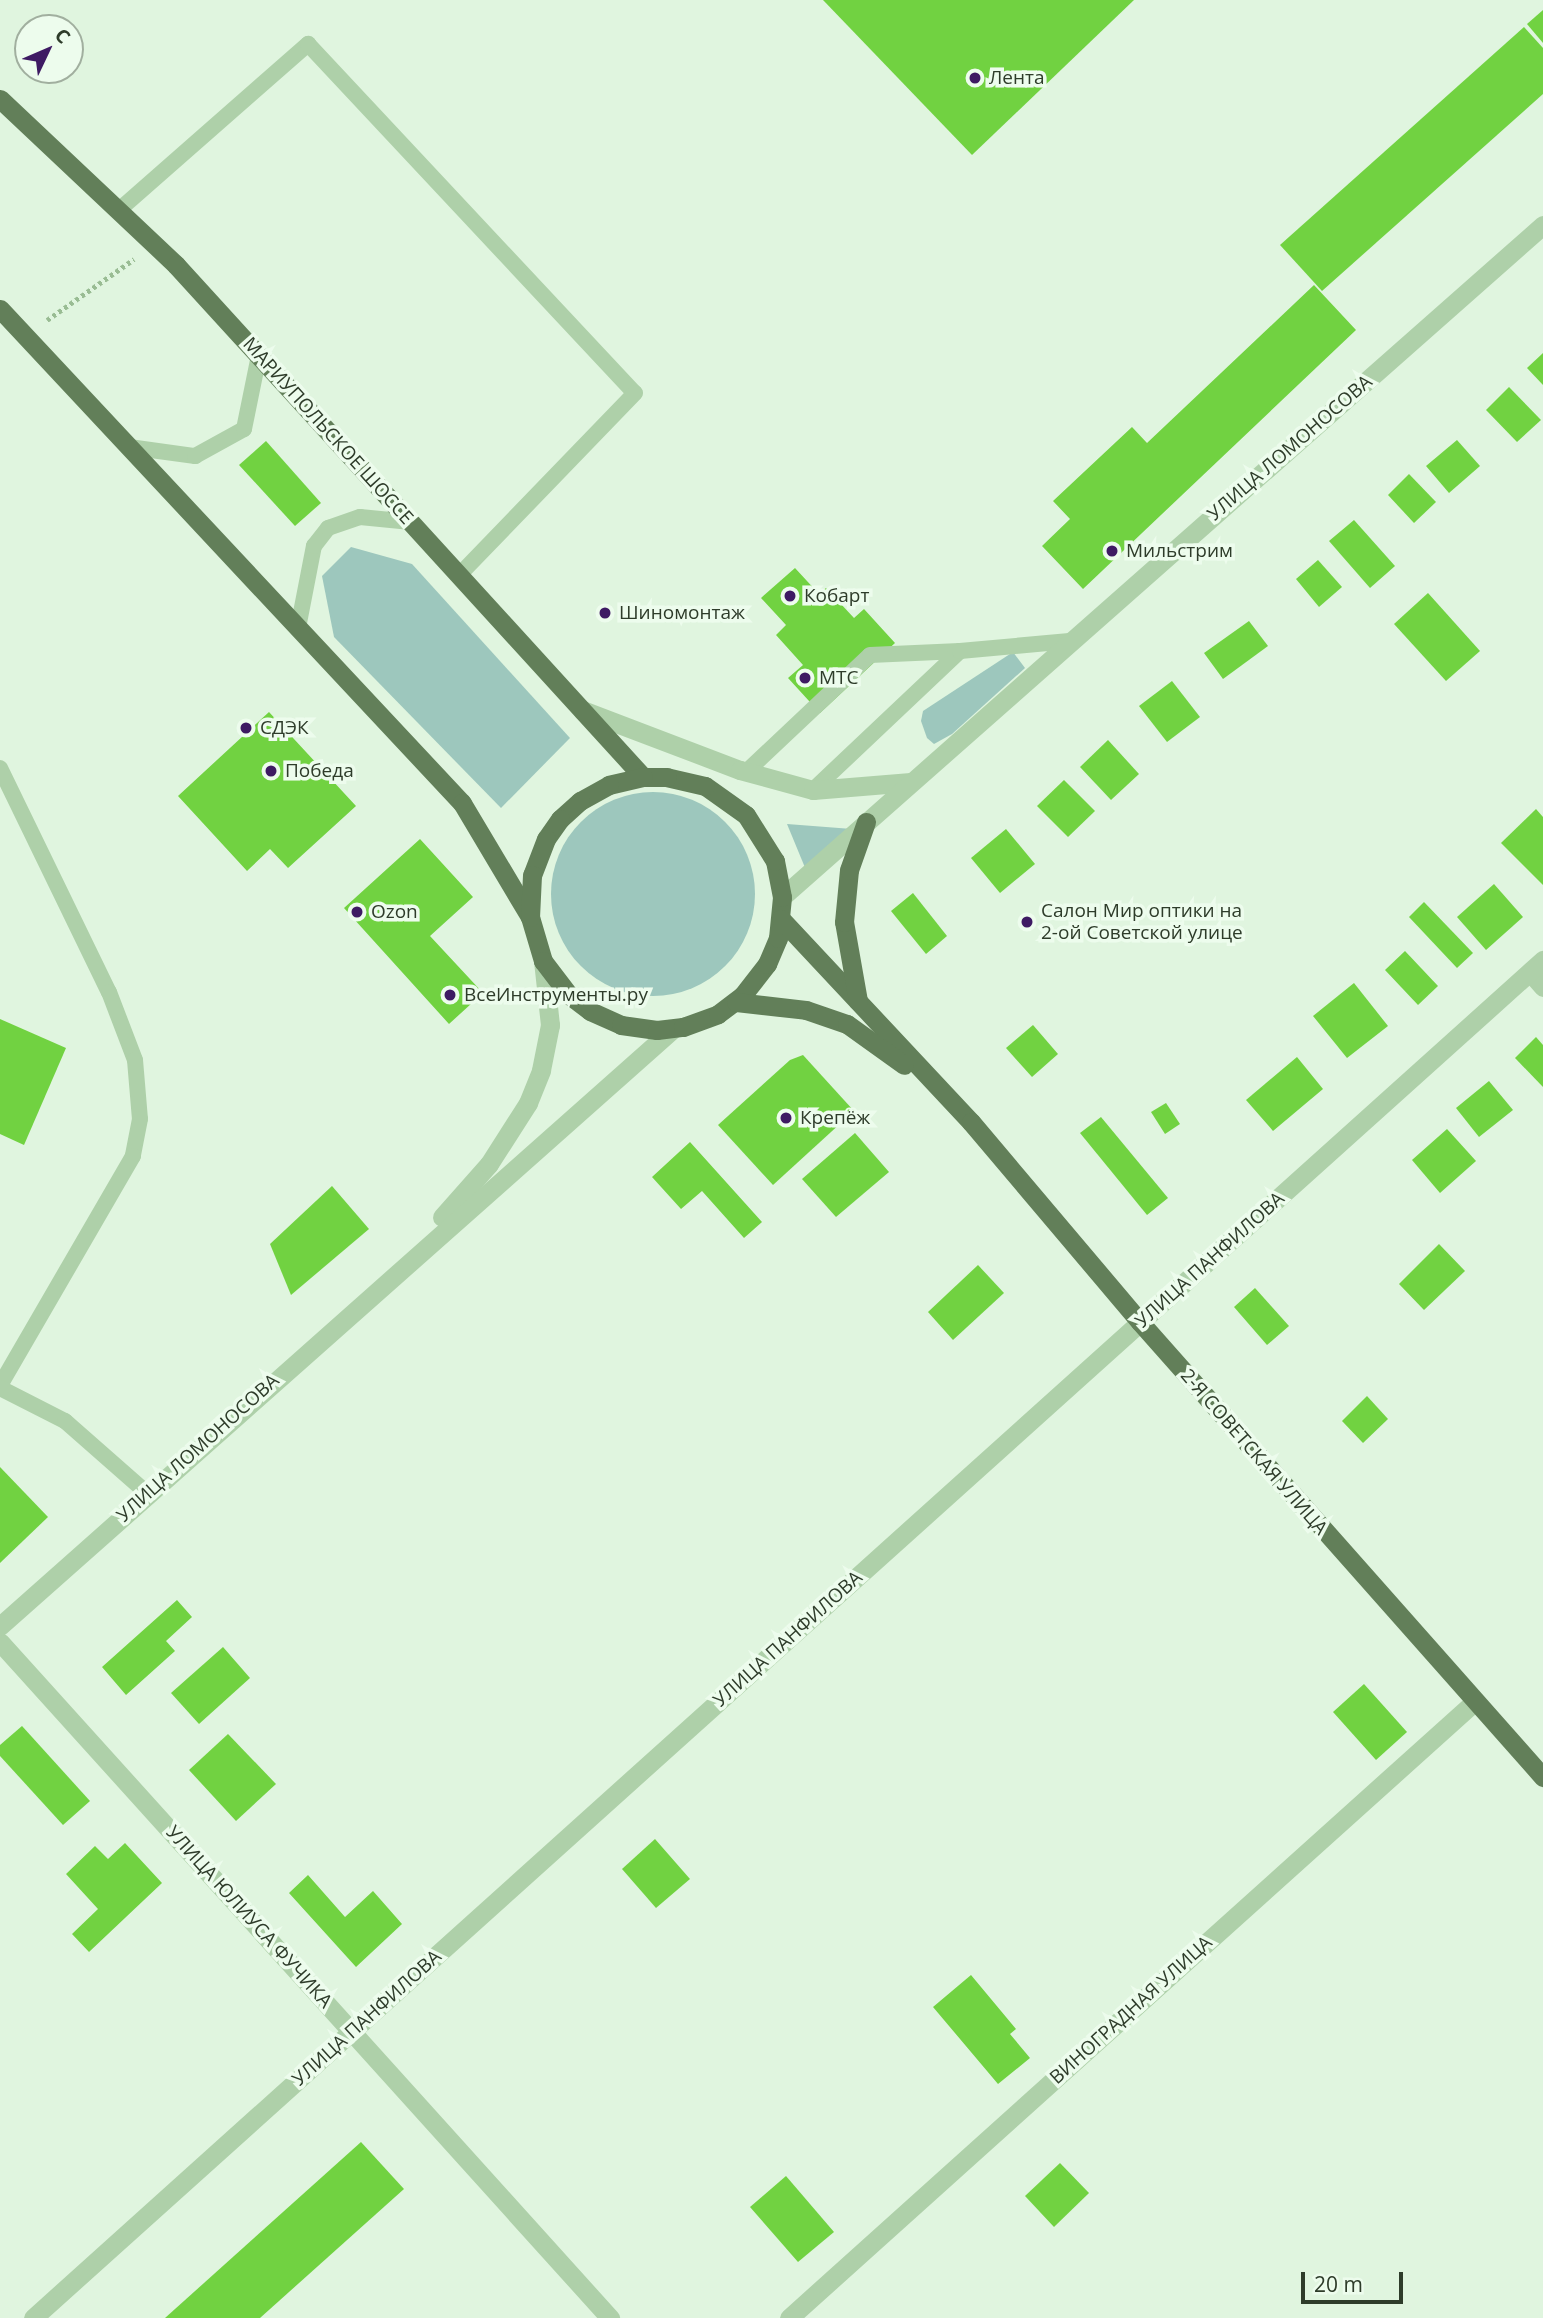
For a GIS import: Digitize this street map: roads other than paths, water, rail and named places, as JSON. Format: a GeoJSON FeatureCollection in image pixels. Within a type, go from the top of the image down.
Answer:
{"type":"FeatureCollection","features":[{"type":"Feature","properties":{"kind":"main road","name":"МАРИУПОЛЬСКОЕ ШОССЕ"},"geometry":{"type":"LineString","coordinates":[[0,99],[155,244],[643,777]]}},
{"type":"Feature","properties":{"kind":"main road"},"geometry":{"type":"LineString","coordinates":[[0,309],[462,803],[530,917],[543,961],[569,995],[590,1011],[629,1027],[673,1029],[709,1018],[736,1002],[766,964],[781,919],[782,897],[775,861],[762,835],[737,807],[687,780],[643,777],[609,785],[580,801],[560,820],[546,839],[532,875],[530,917]]}},
{"type":"Feature","properties":{"kind":"main road"},"geometry":{"type":"LineString","coordinates":[[859,1002],[844,922],[849,870],[866,822]]}},
{"type":"Feature","properties":{"kind":"main road","name":"2-Я СОВЕТСКАЯ УЛИЦА"},"geometry":{"type":"LineString","coordinates":[[781,919],[971,1122],[1140,1322],[1543,1777]]}},
{"type":"Feature","properties":{"kind":"main road","name":"2-Я СОВЕТСКАЯ УЛИЦА"},"geometry":{"type":"LineString","coordinates":[[736,1002],[806,1010],[848,1024],[880,1045],[971,1122]]}},
{"type":"Feature","properties":{"kind":"street","name":"УЛИЦА ЛОМОНОСОВА"},"geometry":{"type":"LineString","coordinates":[[782,897],[1543,225]]}},
{"type":"Feature","properties":{"kind":"street"},"geometry":{"type":"LineString","coordinates":[[582,710],[746,772],[813,790],[911,782]]}},
{"type":"Feature","properties":{"kind":"street","name":"УЛИЦА ЛОМОНОСОВА"},"geometry":{"type":"LineString","coordinates":[[395,1271],[488,1164],[528,1103],[541,1070],[550,1025],[543,961]]}},
{"type":"Feature","properties":{"kind":"street","name":"УЛИЦА ПАНФИЛОВА"},"geometry":{"type":"LineString","coordinates":[[33,2318],[1140,1322],[1538,973]]}},
{"type":"Feature","properties":{"kind":"street","name":"УЛИЦА ЛОМОНОСОВА"},"geometry":{"type":"LineString","coordinates":[[0,1626],[395,1271],[673,1029]]}},
{"type":"Feature","properties":{"kind":"street","name":"УЛИЦА ЮЛИУСА ФУЧИКА"},"geometry":{"type":"LineString","coordinates":[[0,1642],[610,2318]]}},
{"type":"Feature","properties":{"kind":"street","name":"ВИНОГРАДНАЯ УЛИЦА"},"geometry":{"type":"LineString","coordinates":[[789,2318],[1474,1702]]}},
{"type":"Feature","properties":{"kind":"lane"},"geometry":{"type":"LineString","coordinates":[[119,210],[308,44],[635,393],[459,575]]}},
{"type":"Feature","properties":{"kind":"lane"},"geometry":{"type":"LineString","coordinates":[[129,447],[195,456],[244,429],[258,355]]}},
{"type":"Feature","properties":{"kind":"lane"},"geometry":{"type":"LineString","coordinates":[[298,628],[314,545],[328,528],[360,517],[411,522]]}},
{"type":"Feature","properties":{"kind":"lane"},"geometry":{"type":"LineString","coordinates":[[746,772],[870,655],[960,651],[1070,641]]}},
{"type":"Feature","properties":{"kind":"lane"},"geometry":{"type":"LineString","coordinates":[[813,790],[960,651]]}},
{"type":"Feature","properties":{"kind":"lane"},"geometry":{"type":"LineString","coordinates":[[0,768],[109,992],[135,1060],[140,1119],[133,1156],[0,1386],[65,1421],[147,1493]]}},
{"type":"Feature","properties":{"kind":"place","name":"Лента"},"geometry":{"type":"Point","coordinates":[975,78]}},
{"type":"Feature","properties":{"kind":"place","name":"Мильстрим"},"geometry":{"type":"Point","coordinates":[1112,551]}},
{"type":"Feature","properties":{"kind":"place","name":"Кобарт"},"geometry":{"type":"Point","coordinates":[790,596]}},
{"type":"Feature","properties":{"kind":"place","name":"Шиномонтаж"},"geometry":{"type":"Point","coordinates":[605,613]}},
{"type":"Feature","properties":{"kind":"place","name":"МТС"},"geometry":{"type":"Point","coordinates":[805,678]}},
{"type":"Feature","properties":{"kind":"place","name":"СДЭК"},"geometry":{"type":"Point","coordinates":[246,728]}},
{"type":"Feature","properties":{"kind":"place","name":"Победа"},"geometry":{"type":"Point","coordinates":[271,771]}},
{"type":"Feature","properties":{"kind":"place","name":"Ozon"},"geometry":{"type":"Point","coordinates":[357,912]}},
{"type":"Feature","properties":{"kind":"place","name":"Салон Мир оптики на 2-ой Советской улице"},"geometry":{"type":"Point","coordinates":[1027,922]}},
{"type":"Feature","properties":{"kind":"place","name":"ВсеИнструменты.ру"},"geometry":{"type":"Point","coordinates":[450,995]}},
{"type":"Feature","properties":{"kind":"place","name":"Крепёж"},"geometry":{"type":"Point","coordinates":[786,1118]}}]}
